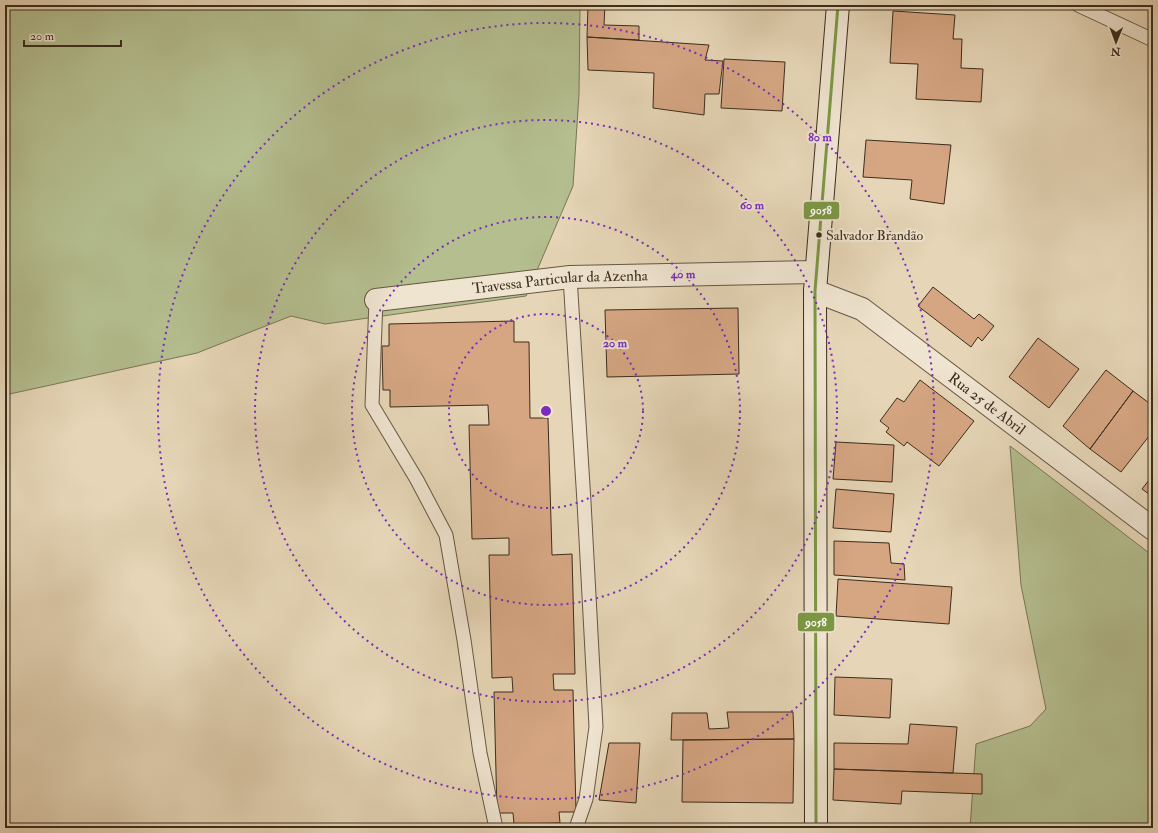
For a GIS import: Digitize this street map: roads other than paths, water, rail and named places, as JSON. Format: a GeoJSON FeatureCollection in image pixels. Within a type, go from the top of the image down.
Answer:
{"type":"FeatureCollection","features":[{"type":"Feature","properties":{"kind":"street"},"geometry":{"type":"LineString","coordinates":[[816,828],[816,281],[838,5]]}},
{"type":"Feature","properties":{"kind":"street","name":"Travessa Particular da Azenha"},"geometry":{"type":"LineString","coordinates":[[376,300],[570,277],[816,281]]}},
{"type":"Feature","properties":{"kind":"street","name":"Rua 25 de Abril"},"geometry":{"type":"LineString","coordinates":[[816,281],[862,309],[1153,529]]}},
{"type":"Feature","properties":{"kind":"lane"},"geometry":{"type":"LineString","coordinates":[[1078,5],[1153,40]]}},
{"type":"Feature","properties":{"kind":"lane"},"geometry":{"type":"LineString","coordinates":[[570,277],[596,727],[586,799],[576,828]]}},
{"type":"Feature","properties":{"kind":"lane"},"geometry":{"type":"LineString","coordinates":[[376,300],[372,405],[417,480],[446,535],[464,640],[480,753],[496,828]]}},
{"type":"Feature","properties":{"kind":"place","name":"Salvador Brandão"},"geometry":{"type":"Point","coordinates":[819,235]}}]}
